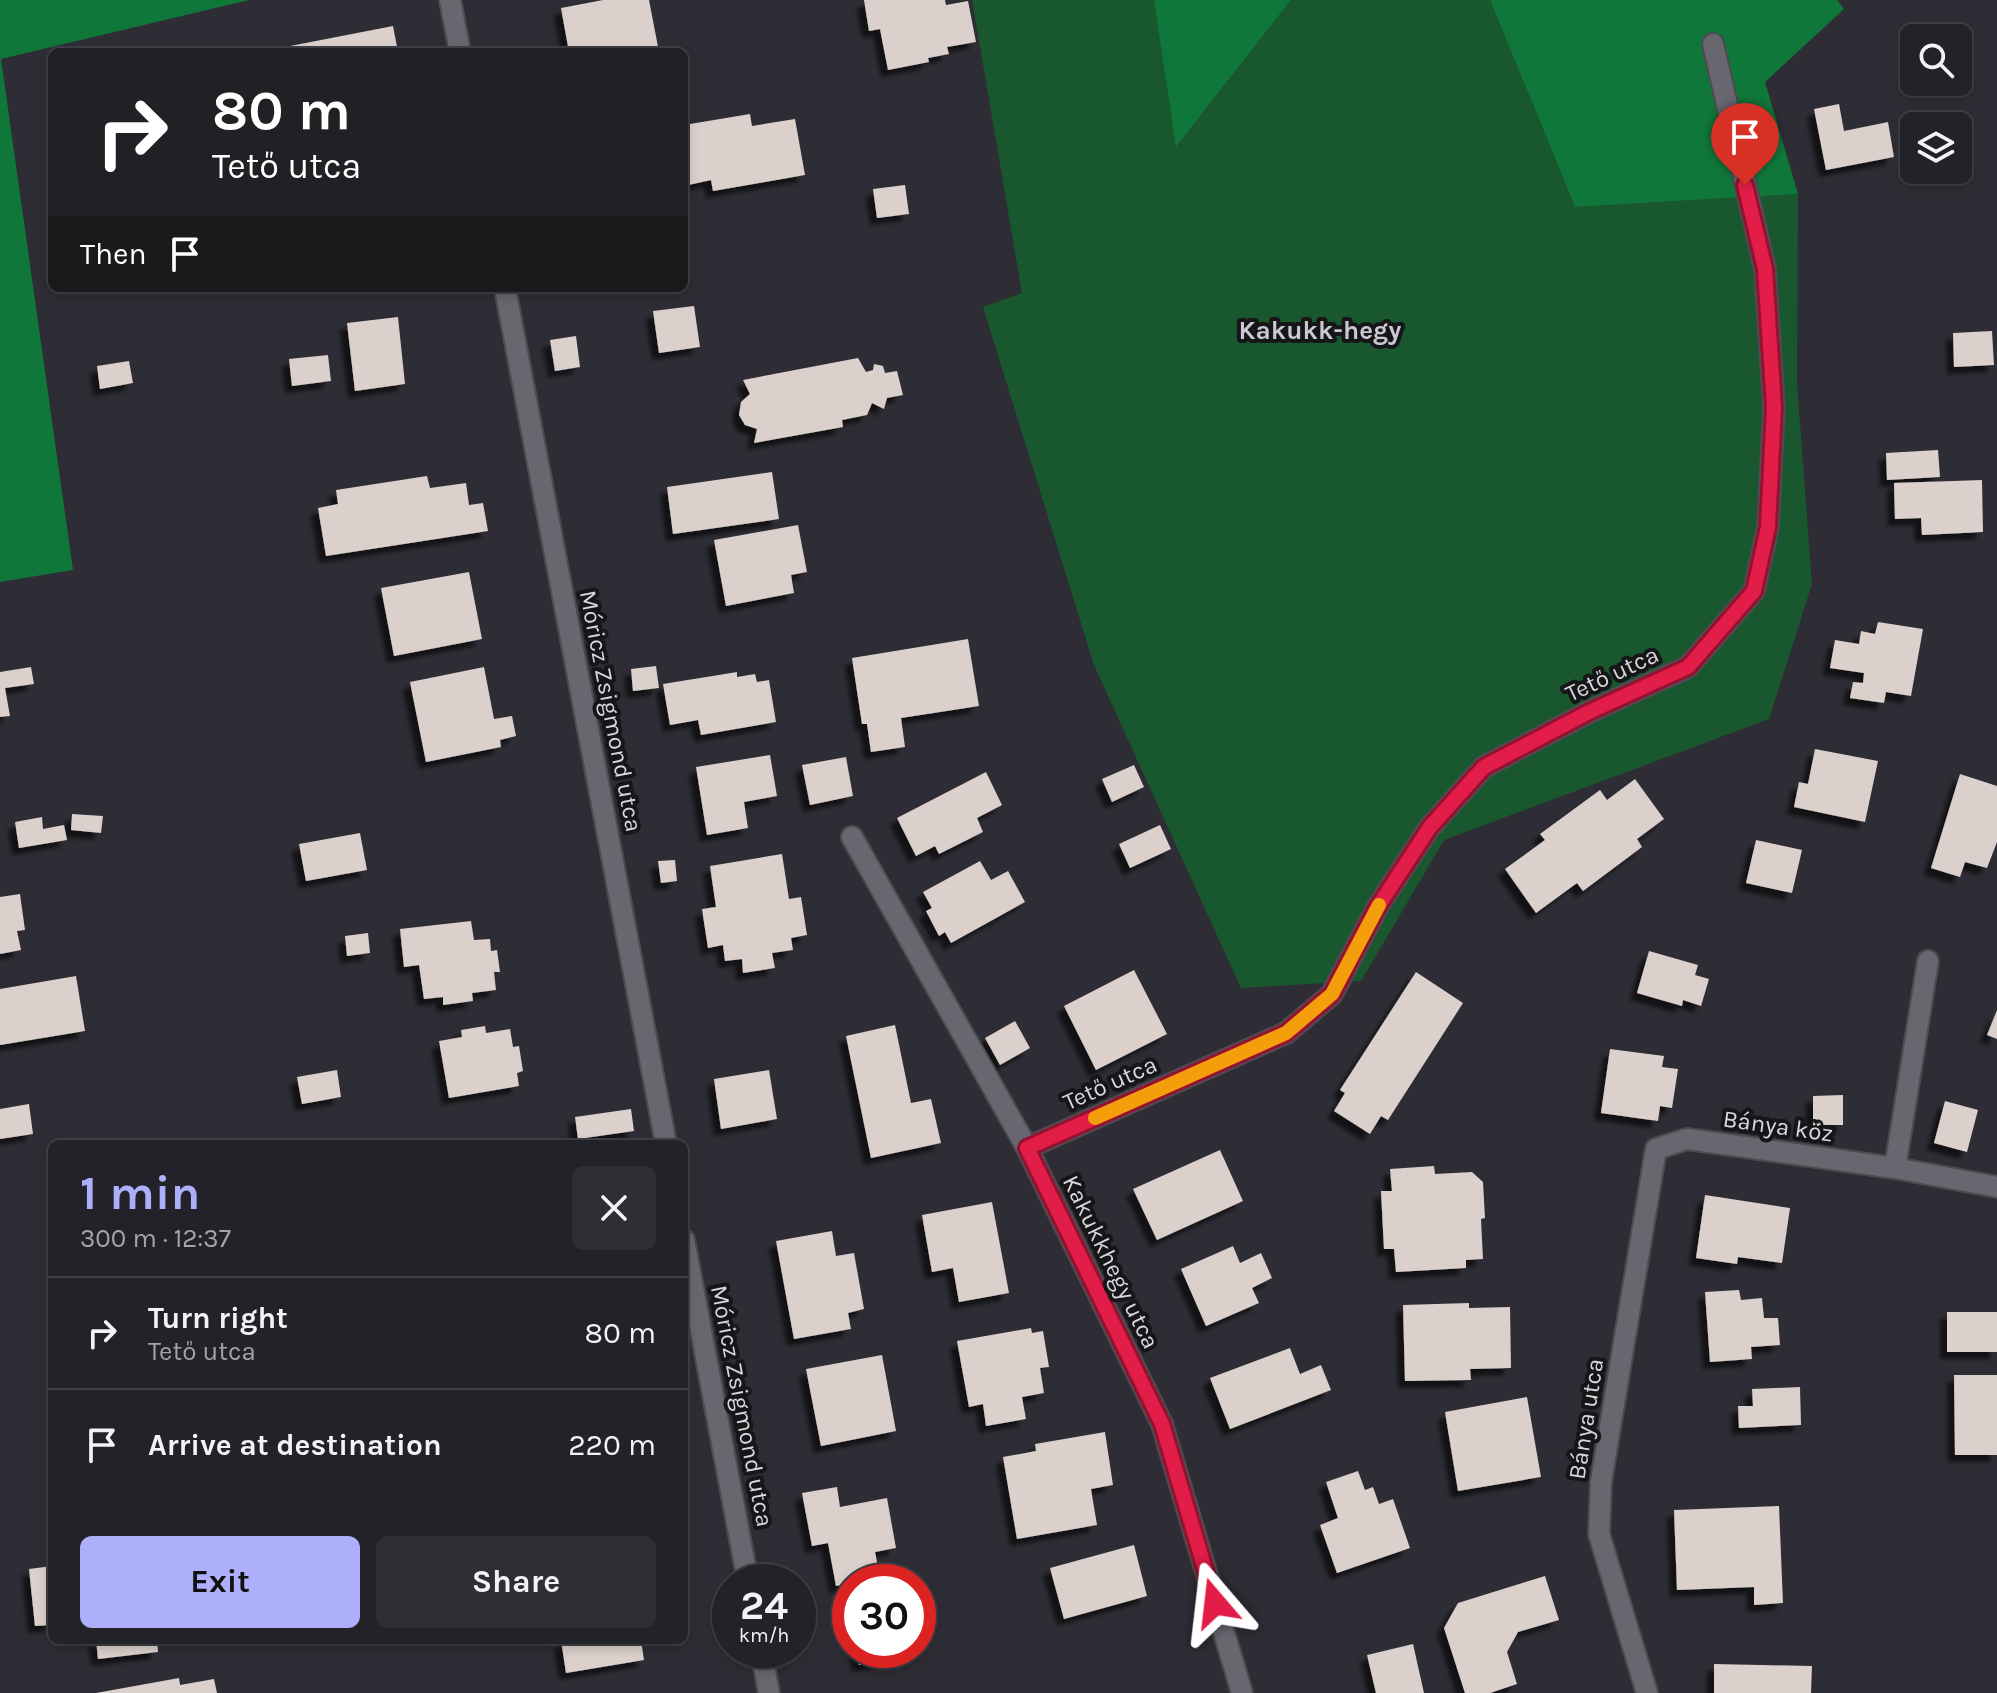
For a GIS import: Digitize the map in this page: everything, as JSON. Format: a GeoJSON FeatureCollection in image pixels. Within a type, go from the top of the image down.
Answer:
{"type":"FeatureCollection","features":[{"type":"Feature","properties":{"kind":"street"},"geometry":{"type":"LineString","coordinates":[[450,0],[459,48]]}},
{"type":"Feature","properties":{"kind":"street","name":"Tető utca"},"geometry":{"type":"LineString","coordinates":[[1027,1148],[1286,1033],[1332,994],[1377,908],[1423,839],[1484,767],[1589,712],[1688,667],[1754,591],[1768,527],[1774,408],[1765,269],[1713,44]]}},
{"type":"Feature","properties":{"kind":"street","name":"Móricz Zsigmond utca"},"geometry":{"type":"LineString","coordinates":[[506,292],[665,1140]]}},
{"type":"Feature","properties":{"kind":"street","name":"Kakukkhegy utca"},"geometry":{"type":"LineString","coordinates":[[852,837],[1027,1148],[1162,1424],[1242,1693]]}},
{"type":"Feature","properties":{"kind":"street"},"geometry":{"type":"LineString","coordinates":[[1895,1168],[1928,961]]}},
{"type":"Feature","properties":{"kind":"street","name":"Bánya köz"},"geometry":{"type":"LineString","coordinates":[[1656,1149],[1687,1139],[1895,1168],[1997,1187]]}},
{"type":"Feature","properties":{"kind":"street","name":"Bánya utca"},"geometry":{"type":"LineString","coordinates":[[1647,1693],[1599,1534],[1601,1482],[1656,1149]]}},
{"type":"Feature","properties":{"kind":"street","name":"Móricz Zsigmond utca"},"geometry":{"type":"LineString","coordinates":[[688,1261],[745,1564]]}},
{"type":"Feature","properties":{"kind":"street"},"geometry":{"type":"LineString","coordinates":[[764,1668],[769,1693]]}},
{"type":"Feature","properties":{"kind":"green space"},"geometry":{"type":"Polygon","coordinates":[[[0,0],[249,0],[1,59],[73,570],[0,582],[0,0]]]}},
{"type":"Feature","properties":{"kind":"green space"},"geometry":{"type":"Polygon","coordinates":[[[972,0],[1154,0],[1177,146],[1291,0],[1490,0],[1575,207],[1798,194],[1797,383],[1812,584],[1769,719],[1444,840],[1361,981],[1241,988],[1094,665],[983,307],[1022,293],[972,0]]]}},
{"type":"Feature","properties":{"kind":"green space"},"geometry":{"type":"Polygon","coordinates":[[[1154,0],[1291,0],[1176,147],[1154,0]]]}},
{"type":"Feature","properties":{"kind":"green space"},"geometry":{"type":"Polygon","coordinates":[[[1490,0],[1837,0],[1844,9],[1765,82],[1798,194],[1575,207],[1490,0]]]}},
{"type":"Feature","properties":{"kind":"building"},"geometry":{"type":"Polygon","coordinates":[[[603,0],[649,0],[658,48],[568,48],[561,8],[603,0]]]}},
{"type":"Feature","properties":{"kind":"building"},"geometry":{"type":"Polygon","coordinates":[[[864,0],[945,0],[946,5],[968,1],[976,42],[947,47],[949,54],[928,58],[929,62],[888,70],[880,29],[869,31],[864,0]]]}},
{"type":"Feature","properties":{"kind":"building"},"geometry":{"type":"Polygon","coordinates":[[[393,26],[397,48],[285,48],[393,26]]]}},
{"type":"Feature","properties":{"kind":"building"},"geometry":{"type":"Polygon","coordinates":[[[1839,104],[1844,131],[1888,122],[1894,157],[1826,170],[1814,109],[1839,104]]]}},
{"type":"Feature","properties":{"kind":"building"},"geometry":{"type":"Polygon","coordinates":[[[750,114],[752,126],[795,119],[805,175],[713,191],[711,180],[688,185],[688,124],[750,114]]]}},
{"type":"Feature","properties":{"kind":"building"},"geometry":{"type":"Polygon","coordinates":[[[905,185],[909,214],[877,218],[873,189],[905,185]]]}},
{"type":"Feature","properties":{"kind":"building"},"geometry":{"type":"Polygon","coordinates":[[[694,306],[700,347],[659,353],[653,311],[694,306]]]}},
{"type":"Feature","properties":{"kind":"building"},"geometry":{"type":"Polygon","coordinates":[[[398,317],[405,384],[355,391],[347,323],[398,317]]]}},
{"type":"Feature","properties":{"kind":"building"},"geometry":{"type":"Polygon","coordinates":[[[1992,331],[1994,365],[1954,367],[1953,333],[1992,331]]]}},
{"type":"Feature","properties":{"kind":"building"},"geometry":{"type":"Polygon","coordinates":[[[576,336],[580,367],[555,371],[550,340],[576,336]]]}},
{"type":"Feature","properties":{"kind":"building"},"geometry":{"type":"Polygon","coordinates":[[[328,355],[331,381],[292,386],[289,359],[328,355]]]}},
{"type":"Feature","properties":{"kind":"building"},"geometry":{"type":"Polygon","coordinates":[[[858,358],[866,372],[873,370],[874,364],[883,366],[885,373],[897,371],[903,395],[887,398],[884,409],[872,403],[867,415],[842,420],[843,427],[754,443],[757,429],[745,425],[739,415],[741,402],[750,394],[743,380],[858,358]]]}},
{"type":"Feature","properties":{"kind":"building"},"geometry":{"type":"Polygon","coordinates":[[[129,361],[133,383],[100,389],[97,366],[129,361]]]}},
{"type":"Feature","properties":{"kind":"building"},"geometry":{"type":"Polygon","coordinates":[[[1938,450],[1940,477],[1887,480],[1886,453],[1938,450]]]}},
{"type":"Feature","properties":{"kind":"building"},"geometry":{"type":"Polygon","coordinates":[[[772,472],[779,519],[673,534],[667,487],[772,472]]]}},
{"type":"Feature","properties":{"kind":"building"},"geometry":{"type":"Polygon","coordinates":[[[427,476],[430,488],[466,483],[469,505],[483,503],[488,531],[326,556],[318,508],[338,504],[336,490],[427,476]]]}},
{"type":"Feature","properties":{"kind":"building"},"geometry":{"type":"Polygon","coordinates":[[[1982,480],[1983,532],[1922,535],[1921,518],[1895,519],[1894,483],[1982,480]]]}},
{"type":"Feature","properties":{"kind":"building"},"geometry":{"type":"Polygon","coordinates":[[[798,525],[807,572],[791,575],[794,593],[726,606],[714,540],[798,525]]]}},
{"type":"Feature","properties":{"kind":"building"},"geometry":{"type":"Polygon","coordinates":[[[469,572],[482,639],[394,656],[381,588],[469,572]]]}},
{"type":"Feature","properties":{"kind":"building"},"geometry":{"type":"Polygon","coordinates":[[[1878,622],[1923,629],[1911,696],[1886,692],[1884,703],[1850,698],[1853,682],[1863,683],[1864,673],[1830,668],[1835,640],[1859,644],[1861,631],[1875,634],[1878,622]]]}},
{"type":"Feature","properties":{"kind":"building"},"geometry":{"type":"Polygon","coordinates":[[[968,639],[979,706],[901,718],[905,747],[871,752],[867,724],[862,724],[852,658],[968,639]]]}},
{"type":"Feature","properties":{"kind":"building"},"geometry":{"type":"Polygon","coordinates":[[[656,666],[659,688],[633,691],[631,669],[656,666]]]}},
{"type":"Feature","properties":{"kind":"building"},"geometry":{"type":"Polygon","coordinates":[[[31,667],[34,684],[5,688],[10,716],[0,717],[0,672],[31,667]]]}},
{"type":"Feature","properties":{"kind":"building"},"geometry":{"type":"Polygon","coordinates":[[[484,667],[494,719],[512,716],[516,736],[500,740],[501,747],[426,762],[410,682],[484,667]]]}},
{"type":"Feature","properties":{"kind":"building"},"geometry":{"type":"Polygon","coordinates":[[[737,672],[737,677],[755,674],[757,682],[769,680],[776,722],[701,735],[698,720],[670,725],[663,684],[737,672]]]}},
{"type":"Feature","properties":{"kind":"building"},"geometry":{"type":"Polygon","coordinates":[[[1815,749],[1878,761],[1865,822],[1794,807],[1799,782],[1808,784],[1815,749]]]}},
{"type":"Feature","properties":{"kind":"building"},"geometry":{"type":"Polygon","coordinates":[[[770,755],[777,796],[744,802],[748,828],[707,835],[696,767],[770,755]]]}},
{"type":"Feature","properties":{"kind":"building"},"geometry":{"type":"Polygon","coordinates":[[[846,757],[853,796],[810,805],[802,765],[846,757]]]}},
{"type":"Feature","properties":{"kind":"building"},"geometry":{"type":"Polygon","coordinates":[[[1134,765],[1144,787],[1112,802],[1102,779],[1134,765]]]}},
{"type":"Feature","properties":{"kind":"building"},"geometry":{"type":"Polygon","coordinates":[[[986,772],[1002,805],[977,818],[983,832],[939,854],[935,846],[916,856],[897,818],[986,772]]]}},
{"type":"Feature","properties":{"kind":"building"},"geometry":{"type":"Polygon","coordinates":[[[1960,774],[1997,786],[1997,842],[1987,868],[1965,862],[1960,877],[1931,868],[1960,774]]]}},
{"type":"Feature","properties":{"kind":"building"},"geometry":{"type":"Polygon","coordinates":[[[1635,779],[1664,819],[1637,839],[1642,847],[1583,891],[1577,883],[1536,913],[1505,869],[1545,840],[1540,834],[1600,790],[1607,800],[1635,779]]]}},
{"type":"Feature","properties":{"kind":"building"},"geometry":{"type":"Polygon","coordinates":[[[72,814],[103,816],[101,833],[71,830],[72,814]]]}},
{"type":"Feature","properties":{"kind":"building"},"geometry":{"type":"Polygon","coordinates":[[[42,817],[43,829],[64,825],[67,840],[19,848],[15,822],[42,817]]]}},
{"type":"Feature","properties":{"kind":"building"},"geometry":{"type":"Polygon","coordinates":[[[1160,825],[1171,849],[1130,868],[1119,844],[1160,825]]]}},
{"type":"Feature","properties":{"kind":"building"},"geometry":{"type":"Polygon","coordinates":[[[360,833],[367,870],[306,881],[299,844],[360,833]]]}},
{"type":"Feature","properties":{"kind":"building"},"geometry":{"type":"Polygon","coordinates":[[[1756,840],[1802,850],[1792,893],[1746,883],[1756,840]]]}},
{"type":"Feature","properties":{"kind":"building"},"geometry":{"type":"Polygon","coordinates":[[[782,854],[789,899],[801,897],[807,935],[791,938],[793,950],[772,953],[775,968],[743,973],[742,959],[725,961],[723,945],[708,948],[702,909],[716,907],[710,866],[782,854]]]}},
{"type":"Feature","properties":{"kind":"building"},"geometry":{"type":"Polygon","coordinates":[[[675,860],[677,881],[661,883],[658,861],[675,860]]]}},
{"type":"Feature","properties":{"kind":"building"},"geometry":{"type":"Polygon","coordinates":[[[980,861],[991,880],[1008,871],[1025,902],[951,943],[945,932],[939,936],[926,911],[932,908],[923,892],[980,861]]]}},
{"type":"Feature","properties":{"kind":"building"},"geometry":{"type":"Polygon","coordinates":[[[20,894],[25,930],[17,931],[21,950],[0,954],[0,897],[20,894]]]}},
{"type":"Feature","properties":{"kind":"building"},"geometry":{"type":"Polygon","coordinates":[[[471,921],[474,940],[490,939],[491,951],[497,950],[500,972],[494,972],[496,990],[472,993],[473,1001],[443,1005],[443,997],[424,999],[419,965],[404,967],[400,929],[471,921]]]}},
{"type":"Feature","properties":{"kind":"building"},"geometry":{"type":"Polygon","coordinates":[[[368,933],[370,953],[347,956],[345,936],[368,933]]]}},
{"type":"Feature","properties":{"kind":"building"},"geometry":{"type":"Polygon","coordinates":[[[1649,951],[1698,965],[1695,975],[1709,979],[1701,1006],[1683,1000],[1682,1006],[1637,993],[1649,951]]]}},
{"type":"Feature","properties":{"kind":"building"},"geometry":{"type":"Polygon","coordinates":[[[1134,970],[1167,1034],[1096,1070],[1064,1006],[1134,970]]]}},
{"type":"Feature","properties":{"kind":"building"},"geometry":{"type":"Polygon","coordinates":[[[1416,972],[1463,1003],[1388,1120],[1381,1116],[1370,1134],[1334,1111],[1345,1093],[1340,1090],[1416,972]]]}},
{"type":"Feature","properties":{"kind":"building"},"geometry":{"type":"Polygon","coordinates":[[[76,976],[85,1031],[0,1045],[0,989],[76,976]]]}},
{"type":"Feature","properties":{"kind":"building"},"geometry":{"type":"Polygon","coordinates":[[[1997,1010],[1997,1039],[1987,1035],[1997,1010]]]}},
{"type":"Feature","properties":{"kind":"building"},"geometry":{"type":"Polygon","coordinates":[[[1015,1021],[1030,1048],[1000,1065],[985,1038],[1015,1021]]]}},
{"type":"Feature","properties":{"kind":"building"},"geometry":{"type":"Polygon","coordinates":[[[895,1025],[911,1103],[931,1099],[941,1143],[871,1158],[846,1036],[895,1025]]]}},
{"type":"Feature","properties":{"kind":"building"},"geometry":{"type":"Polygon","coordinates":[[[485,1026],[486,1033],[510,1029],[513,1047],[519,1046],[523,1071],[517,1073],[519,1086],[449,1098],[439,1041],[462,1037],[461,1030],[485,1026]]]}},
{"type":"Feature","properties":{"kind":"building"},"geometry":{"type":"Polygon","coordinates":[[[1610,1049],[1664,1056],[1662,1067],[1678,1069],[1672,1108],[1660,1106],[1658,1121],[1601,1113],[1610,1049]]]}},
{"type":"Feature","properties":{"kind":"building"},"geometry":{"type":"Polygon","coordinates":[[[337,1070],[341,1097],[302,1104],[297,1077],[337,1070]]]}},
{"type":"Feature","properties":{"kind":"building"},"geometry":{"type":"Polygon","coordinates":[[[769,1070],[777,1119],[721,1129],[714,1079],[769,1070]]]}},
{"type":"Feature","properties":{"kind":"building"},"geometry":{"type":"Polygon","coordinates":[[[1843,1095],[1843,1125],[1813,1125],[1813,1096],[1843,1095]]]}},
{"type":"Feature","properties":{"kind":"building"},"geometry":{"type":"Polygon","coordinates":[[[1945,1101],[1978,1110],[1967,1152],[1934,1143],[1945,1101]]]}},
{"type":"Feature","properties":{"kind":"building"},"geometry":{"type":"Polygon","coordinates":[[[29,1104],[33,1134],[0,1139],[0,1109],[29,1104]]]}},
{"type":"Feature","properties":{"kind":"building"},"geometry":{"type":"Polygon","coordinates":[[[631,1109],[634,1131],[578,1139],[575,1117],[631,1109]]]}},
{"type":"Feature","properties":{"kind":"building"},"geometry":{"type":"Polygon","coordinates":[[[1220,1150],[1243,1201],[1157,1240],[1133,1189],[1220,1150]]]}},
{"type":"Feature","properties":{"kind":"building"},"geometry":{"type":"Polygon","coordinates":[[[1434,1166],[1435,1174],[1472,1172],[1483,1182],[1483,1259],[1466,1260],[1466,1268],[1396,1272],[1394,1249],[1384,1249],[1381,1191],[1392,1191],[1390,1169],[1434,1166]]]}},
{"type":"Feature","properties":{"kind":"building"},"geometry":{"type":"Polygon","coordinates":[[[1705,1195],[1790,1208],[1782,1263],[1738,1257],[1737,1264],[1696,1258],[1705,1195]]]}},
{"type":"Feature","properties":{"kind":"building"},"geometry":{"type":"Polygon","coordinates":[[[992,1202],[1009,1293],[959,1302],[953,1268],[932,1272],[922,1215],[992,1202]]]}},
{"type":"Feature","properties":{"kind":"building"},"geometry":{"type":"Polygon","coordinates":[[[832,1231],[836,1256],[854,1253],[864,1309],[848,1313],[851,1329],[794,1339],[776,1241],[832,1231]]]}},
{"type":"Feature","properties":{"kind":"building"},"geometry":{"type":"Polygon","coordinates":[[[1233,1246],[1240,1263],[1261,1253],[1272,1278],[1252,1288],[1259,1303],[1206,1326],[1181,1269],[1233,1246]]]}},
{"type":"Feature","properties":{"kind":"building"},"geometry":{"type":"Polygon","coordinates":[[[1739,1290],[1741,1300],[1762,1298],[1764,1318],[1778,1318],[1780,1345],[1751,1347],[1752,1359],[1710,1362],[1705,1292],[1739,1290]]]}},
{"type":"Feature","properties":{"kind":"building"},"geometry":{"type":"Polygon","coordinates":[[[1469,1303],[1469,1308],[1510,1307],[1511,1368],[1470,1369],[1471,1380],[1405,1381],[1403,1305],[1469,1303]]]}},
{"type":"Feature","properties":{"kind":"building"},"geometry":{"type":"Polygon","coordinates":[[[1947,1312],[1997,1312],[1997,1352],[1947,1352],[1947,1312]]]}},
{"type":"Feature","properties":{"kind":"building"},"geometry":{"type":"Polygon","coordinates":[[[1031,1328],[1032,1333],[1043,1331],[1049,1367],[1040,1368],[1044,1393],[1022,1397],[1026,1419],[986,1426],[983,1404],[969,1407],[957,1341],[1031,1328]]]}},
{"type":"Feature","properties":{"kind":"building"},"geometry":{"type":"Polygon","coordinates":[[[1290,1348],[1300,1374],[1321,1365],[1331,1390],[1230,1429],[1210,1378],[1290,1348]]]}},
{"type":"Feature","properties":{"kind":"building"},"geometry":{"type":"Polygon","coordinates":[[[882,1355],[896,1431],[821,1446],[806,1369],[882,1355]]]}},
{"type":"Feature","properties":{"kind":"building"},"geometry":{"type":"Polygon","coordinates":[[[1954,1375],[1997,1375],[1997,1455],[1955,1455],[1954,1375]]]}},
{"type":"Feature","properties":{"kind":"building"},"geometry":{"type":"Polygon","coordinates":[[[1800,1387],[1801,1425],[1739,1428],[1738,1406],[1753,1406],[1752,1389],[1800,1387]]]}},
{"type":"Feature","properties":{"kind":"building"},"geometry":{"type":"Polygon","coordinates":[[[1527,1397],[1541,1477],[1458,1491],[1445,1412],[1527,1397]]]}},
{"type":"Feature","properties":{"kind":"building"},"geometry":{"type":"Polygon","coordinates":[[[1105,1432],[1113,1485],[1091,1489],[1097,1525],[1017,1539],[1003,1457],[1036,1451],[1035,1444],[1105,1432]]]}},
{"type":"Feature","properties":{"kind":"building"},"geometry":{"type":"Polygon","coordinates":[[[1358,1471],[1365,1490],[1373,1487],[1379,1504],[1393,1499],[1410,1548],[1337,1573],[1320,1525],[1338,1518],[1326,1482],[1358,1471]]]}},
{"type":"Feature","properties":{"kind":"building"},"geometry":{"type":"Polygon","coordinates":[[[837,1487],[840,1507],[887,1498],[896,1548],[875,1552],[877,1564],[832,1564],[828,1543],[812,1546],[802,1493],[837,1487]]]}},
{"type":"Feature","properties":{"kind":"building"},"geometry":{"type":"Polygon","coordinates":[[[1779,1506],[1783,1603],[1754,1605],[1754,1587],[1677,1590],[1674,1510],[1779,1506]]]}},
{"type":"Feature","properties":{"kind":"building"},"geometry":{"type":"Polygon","coordinates":[[[1134,1545],[1147,1596],[1064,1619],[1050,1568],[1134,1545]]]}},
{"type":"Feature","properties":{"kind":"building"},"geometry":{"type":"Polygon","coordinates":[[[48,1567],[48,1625],[35,1626],[29,1569],[48,1567]]]}},
{"type":"Feature","properties":{"kind":"building"},"geometry":{"type":"Polygon","coordinates":[[[1545,1576],[1559,1620],[1518,1632],[1507,1652],[1517,1684],[1490,1693],[1465,1693],[1444,1628],[1458,1603],[1545,1576]]]}},
{"type":"Feature","properties":{"kind":"building"},"geometry":{"type":"Polygon","coordinates":[[[96,1644],[157,1644],[158,1652],[98,1659],[96,1644]]]}},
{"type":"Feature","properties":{"kind":"building"},"geometry":{"type":"Polygon","coordinates":[[[562,1644],[642,1644],[644,1660],[566,1673],[562,1644]]]}},
{"type":"Feature","properties":{"kind":"building"},"geometry":{"type":"Polygon","coordinates":[[[1413,1644],[1424,1693],[1376,1693],[1367,1655],[1413,1644]]]}},
{"type":"Feature","properties":{"kind":"building"},"geometry":{"type":"Polygon","coordinates":[[[1714,1664],[1812,1666],[1811,1693],[1714,1693],[1714,1664]]]}},
{"type":"Feature","properties":{"kind":"building"},"geometry":{"type":"Polygon","coordinates":[[[179,1678],[180,1685],[214,1679],[217,1693],[96,1693],[179,1678]]]}},
{"type":"Feature","properties":{"kind":"slow traffic"},"geometry":{"type":"LineString","coordinates":[[1095,1118],[1286,1033],[1332,994],[1379,905]]}},
{"type":"Feature","properties":{"kind":"district","name":"Kakukk-hegy"},"geometry":{"type":"Point","coordinates":[1320,330]}},
{"type":"Feature","properties":{"kind":"route"},"geometry":{"type":"LineString","coordinates":[[1215,1603],[1162,1424],[1027,1148],[1286,1033],[1332,994],[1377,908],[1430,827],[1484,767],[1589,712],[1688,667],[1754,591],[1768,527],[1774,408],[1765,269],[1745,185]]}}]}
